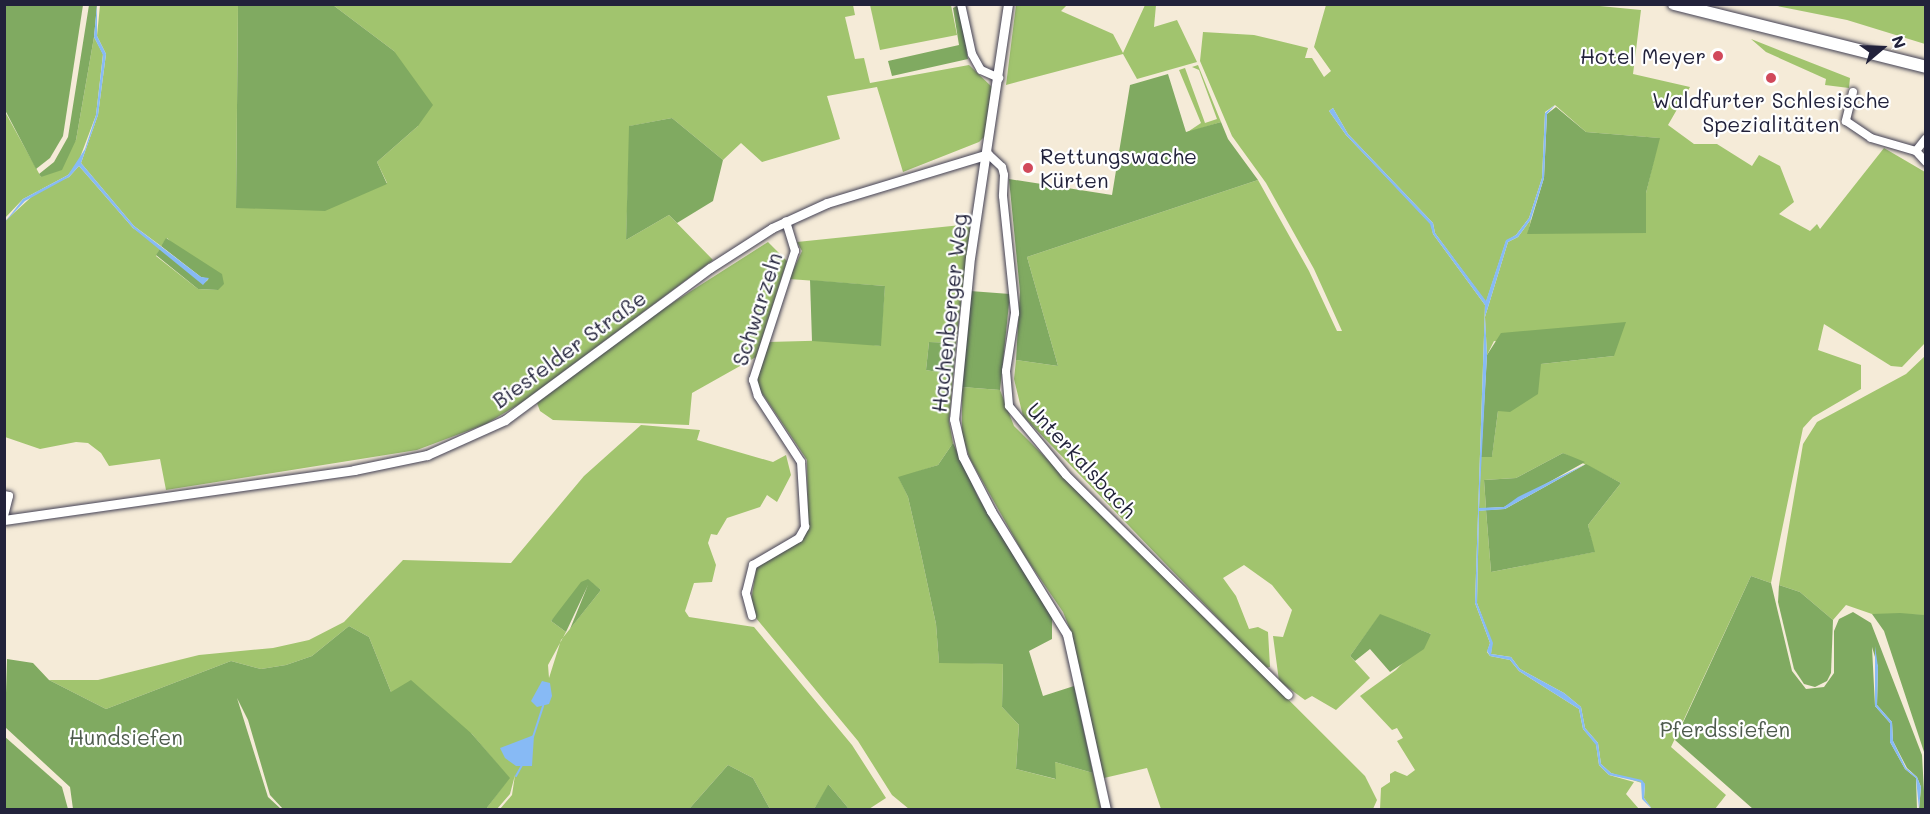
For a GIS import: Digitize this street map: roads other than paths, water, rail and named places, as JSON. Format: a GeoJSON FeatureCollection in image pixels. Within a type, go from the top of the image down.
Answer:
{"type":"FeatureCollection","features":[{"type":"Feature","properties":{"kind":"main road"},"geometry":{"type":"LineString","coordinates":[[1674,4],[1926,67]]}},
{"type":"Feature","properties":{"kind":"street"},"geometry":{"type":"LineString","coordinates":[[961,4],[972,54],[981,70],[999,78]]}},
{"type":"Feature","properties":{"kind":"street","name":"Hachenberger Weg"},"geometry":{"type":"LineString","coordinates":[[1008,4],[988,154],[969,268],[956,428],[963,456],[991,511],[1067,634],[1106,810]]}},
{"type":"Feature","properties":{"kind":"street"},"geometry":{"type":"LineString","coordinates":[[1853,92],[1846,121],[1871,138],[1916,151],[1926,162]]}},
{"type":"Feature","properties":{"kind":"street"},"geometry":{"type":"LineString","coordinates":[[1916,151],[1926,138]]}},
{"type":"Feature","properties":{"kind":"street","name":"Biesfelder Straße"},"geometry":{"type":"LineString","coordinates":[[4,518],[392,464],[449,447],[528,405],[710,268],[786,221],[827,203],[988,154]]}},
{"type":"Feature","properties":{"kind":"street","name":"Unterkalsbach"},"geometry":{"type":"LineString","coordinates":[[988,154],[1002,166],[1004,175],[1003,196],[1015,313],[1006,371],[1009,405],[1066,474],[1288,695]]}},
{"type":"Feature","properties":{"kind":"street","name":"Schwarzeln"},"geometry":{"type":"LineString","coordinates":[[752,616],[746,593],[753,565],[799,538],[805,527],[801,462],[758,396],[753,380],[795,251],[786,221]]}},
{"type":"Feature","properties":{"kind":"street"},"geometry":{"type":"LineString","coordinates":[[4,495],[9,496],[4,518]]}},
{"type":"Feature","properties":{"kind":"water"},"geometry":{"type":"Polygon","coordinates":[[[97,5],[97,36],[106,54],[98,115],[81,163],[134,226],[201,277],[209,278],[203,285],[133,228],[79,166],[69,177],[25,201],[5,222],[23,199],[68,175],[85,149],[96,115],[103,55],[94,37],[97,5]]]}},
{"type":"Feature","properties":{"kind":"water"},"geometry":{"type":"Polygon","coordinates":[[[1555,105],[1547,114],[1544,178],[1531,219],[1518,237],[1508,242],[1485,317],[1487,355],[1479,508],[1504,507],[1518,497],[1586,464],[1505,509],[1479,511],[1477,603],[1493,643],[1491,654],[1511,657],[1520,669],[1564,693],[1581,707],[1585,728],[1598,743],[1601,764],[1611,773],[1642,780],[1645,784],[1644,798],[1652,809],[1642,799],[1641,782],[1609,775],[1599,765],[1596,745],[1583,729],[1579,709],[1519,671],[1510,660],[1490,656],[1487,651],[1490,643],[1475,603],[1485,305],[1433,234],[1430,224],[1346,135],[1329,111],[1333,108],[1348,134],[1433,223],[1435,233],[1486,301],[1506,240],[1516,235],[1529,218],[1542,178],[1545,113],[1555,105]]]}},
{"type":"Feature","properties":{"kind":"water"},"geometry":{"type":"Polygon","coordinates":[[[1875,646],[1878,667],[1877,705],[1892,722],[1893,741],[1906,768],[1917,777],[1921,787],[1919,809],[1916,778],[1905,769],[1890,742],[1890,723],[1875,706],[1875,646]]]}},
{"type":"Feature","properties":{"kind":"water"},"geometry":{"type":"Polygon","coordinates":[[[542,681],[550,683],[552,696],[549,704],[537,707],[531,701],[542,681]]]}},
{"type":"Feature","properties":{"kind":"water"},"geometry":{"type":"Polygon","coordinates":[[[534,735],[532,766],[516,766],[505,758],[500,748],[534,735]]]}},
{"type":"Feature","properties":{"kind":"waterway"},"geometry":{"type":"LineString","coordinates":[[533,737],[543,706]]}},
{"type":"Feature","properties":{"kind":"waterway"},"geometry":{"type":"LineString","coordinates":[[516,776],[522,765]]}},
{"type":"Feature","properties":{"kind":"place","name":"Hotel Meyer"},"geometry":{"type":"Point","coordinates":[1718,56]}},
{"type":"Feature","properties":{"kind":"place","name":"Waldfurter Schlesische Spezialitäten"},"geometry":{"type":"Point","coordinates":[1771,78]}},
{"type":"Feature","properties":{"kind":"place","name":"Rettungswache Kürten"},"geometry":{"type":"Point","coordinates":[1028,168]}},
{"type":"Feature","properties":{"kind":"park label","name":"Pferdssiefen"},"geometry":{"type":"Point","coordinates":[1725,729]}},
{"type":"Feature","properties":{"kind":"park label","name":"Hundsiefen"},"geometry":{"type":"Point","coordinates":[126,737]}}]}
